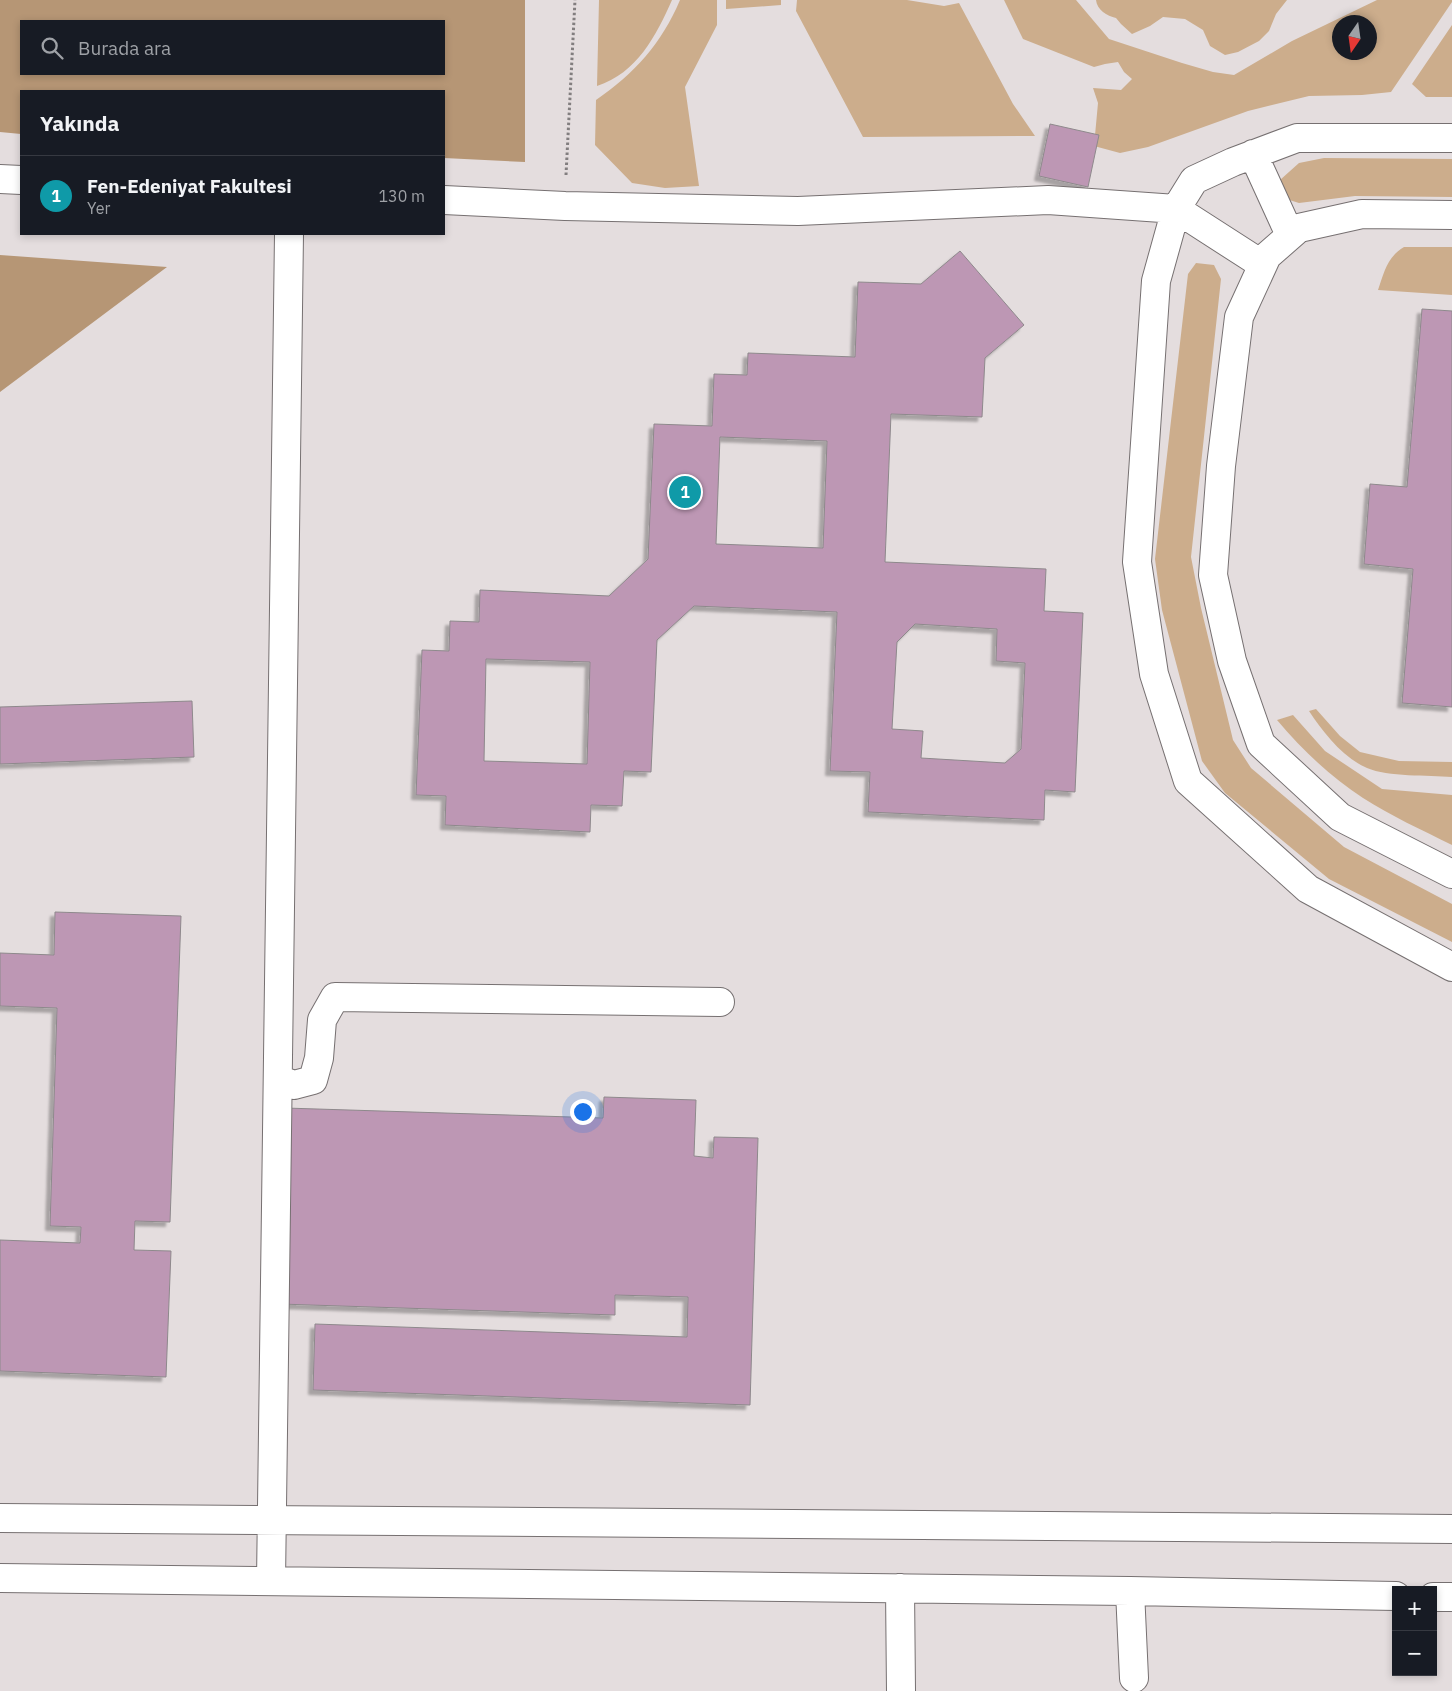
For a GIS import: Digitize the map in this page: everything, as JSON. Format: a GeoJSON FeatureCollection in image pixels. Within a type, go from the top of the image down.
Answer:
{"type":"FeatureCollection","features":[{"type":"Feature","properties":{"kind":"street"},"geometry":{"type":"LineString","coordinates":[[1452,138],[1297,138],[1233,162],[1194,180],[1176,209],[1156,281],[1136,562],[1154,674],[1188,781],[1308,889],[1452,967]]}},
{"type":"Feature","properties":{"kind":"street"},"geometry":{"type":"LineString","coordinates":[[1253,154],[1290,235]]}},
{"type":"Feature","properties":{"kind":"street"},"geometry":{"type":"LineString","coordinates":[[0,179],[20,180]]}},
{"type":"Feature","properties":{"kind":"street"},"geometry":{"type":"LineString","coordinates":[[445,200],[565,206],[798,211],[1048,200],[1176,209],[1263,265]]}},
{"type":"Feature","properties":{"kind":"street"},"geometry":{"type":"LineString","coordinates":[[1452,215],[1362,214],[1299,228],[1267,256],[1240,317],[1221,466],[1213,574],[1232,661],[1261,744],[1340,817],[1452,874]]}},
{"type":"Feature","properties":{"kind":"street"},"geometry":{"type":"LineString","coordinates":[[272,1581],[289,235]]}},
{"type":"Feature","properties":{"kind":"street"},"geometry":{"type":"LineString","coordinates":[[278,1079],[294,1085],[312,1080],[319,1058],[322,1020],[335,998],[720,1002]]}},
{"type":"Feature","properties":{"kind":"street"},"geometry":{"type":"LineString","coordinates":[[0,1518],[1452,1529]]}},
{"type":"Feature","properties":{"kind":"street"},"geometry":{"type":"LineString","coordinates":[[0,1578],[900,1588],[1392,1596]]}},
{"type":"Feature","properties":{"kind":"street"},"geometry":{"type":"LineString","coordinates":[[900,1588],[901,1691]]}},
{"type":"Feature","properties":{"kind":"street"},"geometry":{"type":"LineString","coordinates":[[1130,1591],[1134,1678]]}},
{"type":"Feature","properties":{"kind":"street"},"geometry":{"type":"LineString","coordinates":[[1437,1596],[1452,1597]]}},
{"type":"Feature","properties":{"kind":"path"},"geometry":{"type":"LineString","coordinates":[[565,206],[575,0]]}},
{"type":"Feature","properties":{"kind":"shaded area"},"geometry":{"type":"Polygon","coordinates":[[[0,0],[525,0],[525,162],[445,158],[445,90],[20,90],[20,134],[0,132],[0,0]]]}},
{"type":"Feature","properties":{"kind":"shaded area"},"geometry":{"type":"Polygon","coordinates":[[[599,0],[672,0],[644,52],[623,72],[597,86],[599,0]]]}},
{"type":"Feature","properties":{"kind":"shaded area"},"geometry":{"type":"Polygon","coordinates":[[[680,0],[717,0],[717,25],[685,87],[699,186],[665,188],[632,183],[595,145],[596,100],[623,79],[646,56],[665,30],[680,0]]]}},
{"type":"Feature","properties":{"kind":"shaded area"},"geometry":{"type":"Polygon","coordinates":[[[726,0],[781,0],[781,5],[726,9],[726,0]]]}},
{"type":"Feature","properties":{"kind":"shaded area"},"geometry":{"type":"Polygon","coordinates":[[[797,0],[907,0],[944,6],[959,3],[1013,104],[1035,136],[863,137],[796,11],[797,0]]]}},
{"type":"Feature","properties":{"kind":"shaded area"},"geometry":{"type":"Polygon","coordinates":[[[1004,0],[1076,0],[1109,39],[1213,72],[1234,75],[1292,41],[1332,22],[1332,60],[1377,60],[1377,15],[1346,15],[1377,0],[1452,0],[1391,92],[1362,95],[1309,96],[1248,111],[1148,147],[1120,153],[1094,146],[1098,103],[1093,88],[1121,90],[1132,79],[1124,72],[1118,62],[1094,67],[1023,39],[1004,0]]]}},
{"type":"Feature","properties":{"kind":"shaded area"},"geometry":{"type":"Polygon","coordinates":[[[1096,0],[1287,0],[1276,14],[1269,31],[1259,41],[1238,52],[1225,55],[1210,46],[1203,30],[1185,19],[1163,17],[1150,26],[1132,34],[1116,18],[1100,10],[1096,0]]]}},
{"type":"Feature","properties":{"kind":"shaded area"},"geometry":{"type":"Polygon","coordinates":[[[1452,25],[1452,97],[1426,97],[1412,84],[1452,25]]]}},
{"type":"Feature","properties":{"kind":"shaded area"},"geometry":{"type":"Polygon","coordinates":[[[1324,158],[1452,159],[1452,197],[1355,196],[1299,203],[1283,198],[1280,180],[1299,163],[1324,158]]]}},
{"type":"Feature","properties":{"kind":"shaded area"},"geometry":{"type":"Polygon","coordinates":[[[1404,247],[1452,247],[1452,295],[1378,290],[1390,261],[1404,247]]]}},
{"type":"Feature","properties":{"kind":"shaded area"},"geometry":{"type":"Polygon","coordinates":[[[0,255],[167,267],[0,392],[0,255]]]}},
{"type":"Feature","properties":{"kind":"shaded area"},"geometry":{"type":"Polygon","coordinates":[[[1196,263],[1214,265],[1221,279],[1191,557],[1201,608],[1233,740],[1251,768],[1344,847],[1452,904],[1452,942],[1329,879],[1225,793],[1202,761],[1162,610],[1155,559],[1188,274],[1196,263]]]}},
{"type":"Feature","properties":{"kind":"shaded area"},"geometry":{"type":"Polygon","coordinates":[[[1316,709],[1340,736],[1360,752],[1399,761],[1452,762],[1452,777],[1386,773],[1358,764],[1327,736],[1309,711],[1316,709]]]}},
{"type":"Feature","properties":{"kind":"shaded area"},"geometry":{"type":"Polygon","coordinates":[[[1293,715],[1325,751],[1382,789],[1452,795],[1452,845],[1374,805],[1328,772],[1296,742],[1277,720],[1293,715]]]}},
{"type":"Feature","properties":{"kind":"building"},"geometry":{"type":"Polygon","coordinates":[[[1050,124],[1099,135],[1088,187],[1039,176],[1050,124]]]}},
{"type":"Feature","properties":{"kind":"building"},"geometry":{"type":"Polygon","coordinates":[[[960,251],[1024,325],[985,358],[982,417],[891,414],[885,562],[1046,569],[1044,611],[1083,613],[1075,792],[1045,790],[1044,820],[868,812],[870,772],[830,771],[837,612],[694,606],[657,640],[651,772],[624,771],[622,806],[591,805],[590,832],[445,825],[446,796],[416,795],[422,650],[449,651],[450,621],[479,622],[480,590],[609,596],[648,559],[654,424],[712,426],[714,374],[747,375],[748,353],[855,357],[858,282],[921,284],[960,251]],[[720,437],[716,544],[823,548],[827,441],[720,437]],[[915,624],[897,642],[892,729],[923,731],[921,758],[1005,763],[1021,749],[1025,663],[996,661],[997,629],[915,624]],[[486,659],[484,761],[587,764],[590,662],[486,659]]]}},
{"type":"Feature","properties":{"kind":"building"},"geometry":{"type":"Polygon","coordinates":[[[1422,309],[1452,311],[1452,707],[1402,703],[1413,569],[1364,564],[1370,484],[1407,487],[1422,309]]]}},
{"type":"Feature","properties":{"kind":"building"},"geometry":{"type":"Polygon","coordinates":[[[192,701],[194,757],[0,764],[0,707],[192,701]]]}},
{"type":"Feature","properties":{"kind":"building"},"geometry":{"type":"Polygon","coordinates":[[[55,912],[181,916],[170,1222],[135,1221],[134,1250],[171,1251],[166,1377],[0,1371],[0,1240],[80,1243],[81,1227],[50,1226],[57,1008],[0,1006],[0,953],[54,955],[55,912]]]}},
{"type":"Feature","properties":{"kind":"building"},"geometry":{"type":"Polygon","coordinates":[[[604,1097],[696,1100],[694,1156],[713,1158],[714,1137],[758,1138],[750,1405],[313,1390],[315,1324],[687,1337],[688,1297],[615,1295],[615,1315],[280,1304],[285,1108],[603,1118],[604,1097]]]}},
{"type":"Feature","properties":{"kind":"place","name":"Fen-Edeniyat Fakultesi"},"geometry":{"type":"Point","coordinates":[685,492]}}]}
